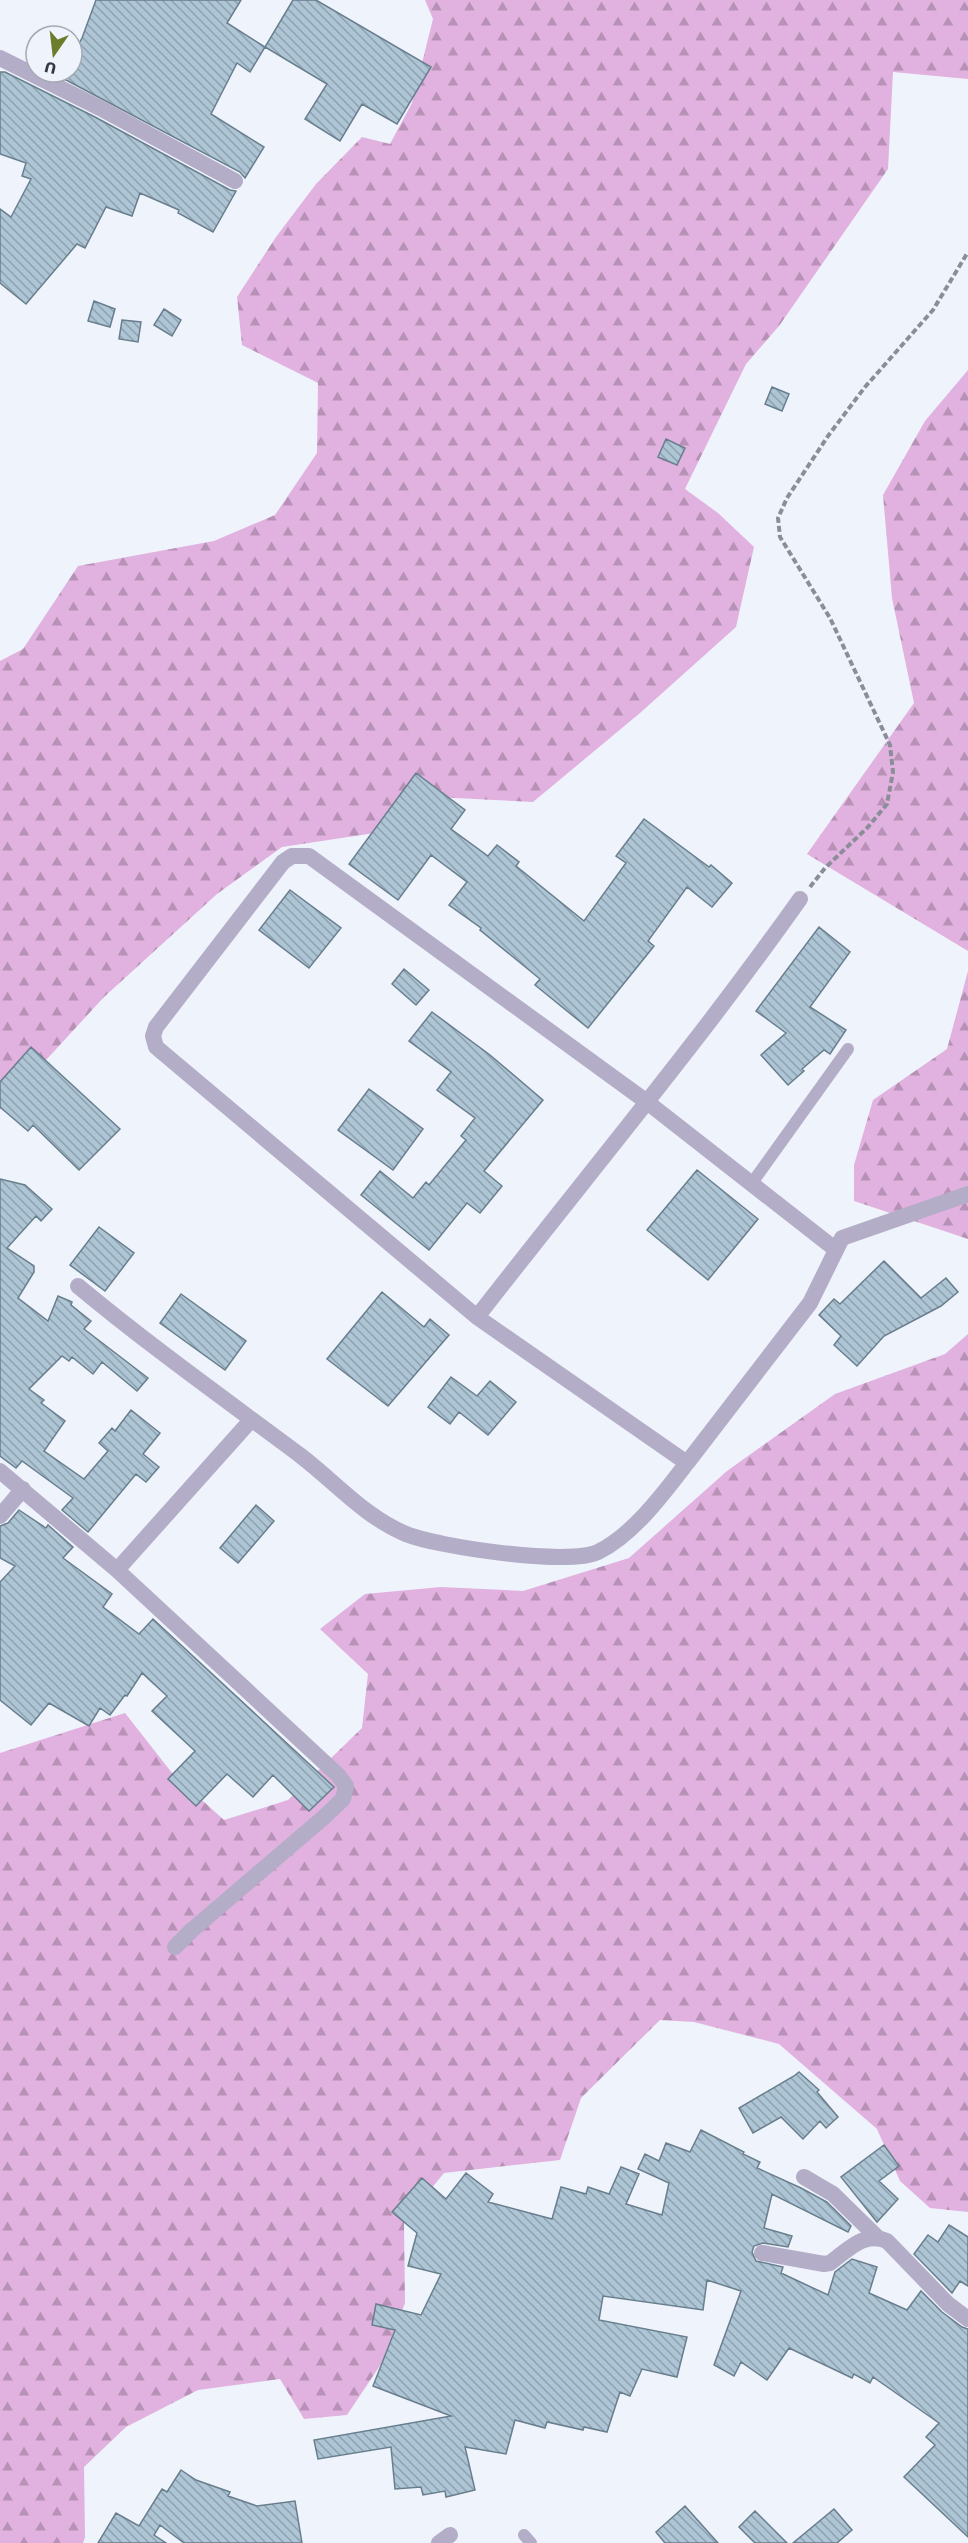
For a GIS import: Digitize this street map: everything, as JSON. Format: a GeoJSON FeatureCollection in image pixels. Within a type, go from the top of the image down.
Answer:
{"type":"FeatureCollection","features":[{"type":"Feature","properties":{"kind":"street"},"geometry":{"type":"LineString","coordinates":[[0,58],[100,108],[235,181]]}},
{"type":"Feature","properties":{"kind":"street"},"geometry":{"type":"LineString","coordinates":[[687,1463],[477,1317],[156,1047],[153,1036],[156,1028],[283,862],[292,856],[302,855],[316,860],[647,1102],[835,1249]]}},
{"type":"Feature","properties":{"kind":"street"},"geometry":{"type":"LineString","coordinates":[[477,1317],[597,1162],[647,1102],[761,954],[800,899]]}},
{"type":"Feature","properties":{"kind":"street"},"geometry":{"type":"LineString","coordinates":[[78,1286],[140,1337],[303,1457],[366,1511],[405,1534],[432,1543],[465,1548],[551,1557],[578,1557],[597,1552],[620,1537],[659,1498],[810,1303],[835,1249],[845,1236],[968,1194]]}},
{"type":"Feature","properties":{"kind":"street"},"geometry":{"type":"LineString","coordinates":[[117,1570],[251,1420]]}},
{"type":"Feature","properties":{"kind":"street"},"geometry":{"type":"LineString","coordinates":[[0,1471],[117,1570],[338,1775],[346,1786],[343,1799],[323,1818],[175,1947]]}},
{"type":"Feature","properties":{"kind":"street"},"geometry":{"type":"LineString","coordinates":[[0,1516],[23,1489]]}},
{"type":"Feature","properties":{"kind":"street"},"geometry":{"type":"LineString","coordinates":[[804,2177],[833,2194],[877,2237],[887,2241],[948,2304],[968,2319]]}},
{"type":"Feature","properties":{"kind":"street"},"geometry":{"type":"LineString","coordinates":[[762,2253],[824,2264],[830,2263],[866,2238],[877,2237]]}},
{"type":"Feature","properties":{"kind":"lane"},"geometry":{"type":"LineString","coordinates":[[752,1183],[848,1049]]}},
{"type":"Feature","properties":{"kind":"path"},"geometry":{"type":"LineString","coordinates":[[800,899],[825,868],[868,828],[887,804],[893,772],[890,745],[830,618],[780,537],[778,518],[787,498],[828,436],[865,387],[933,310],[968,252]]}},
{"type":"Feature","properties":{"kind":"green space"},"geometry":{"type":"Polygon","coordinates":[[[425,0],[968,0],[968,79],[893,72],[888,169],[779,326],[746,364],[685,489],[718,513],[754,547],[736,627],[640,713],[533,802],[434,797],[388,831],[282,847],[217,894],[104,997],[0,1110],[0,661],[23,649],[78,566],[214,541],[275,515],[317,453],[318,383],[242,345],[237,297],[276,237],[316,184],[362,137],[390,144],[412,103],[433,19],[425,0]]]}},
{"type":"Feature","properties":{"kind":"green space"},"geometry":{"type":"Polygon","coordinates":[[[968,370],[968,951],[807,854],[914,703],[892,598],[883,495],[925,421],[968,370]]]}},
{"type":"Feature","properties":{"kind":"green space"},"geometry":{"type":"Polygon","coordinates":[[[968,971],[968,1239],[854,1201],[854,1165],[873,1100],[947,1049],[968,971]]]}},
{"type":"Feature","properties":{"kind":"green space"},"geometry":{"type":"Polygon","coordinates":[[[968,1334],[968,2212],[930,2208],[900,2181],[877,2129],[779,2044],[694,2022],[660,2020],[581,2098],[560,2160],[444,2173],[404,2222],[405,2303],[381,2364],[347,2415],[304,2419],[280,2379],[198,2390],[126,2427],[84,2467],[85,2537],[83,2543],[0,2543],[0,1753],[125,1713],[172,1773],[224,1820],[288,1800],[362,1728],[368,1674],[320,1629],[365,1594],[441,1587],[523,1591],[629,1558],[727,1471],[835,1394],[945,1354],[968,1334]]]}},
{"type":"Feature","properties":{"kind":"building"},"geometry":{"type":"Polygon","coordinates":[[[96,0],[241,0],[227,23],[265,47],[250,72],[237,63],[211,114],[264,147],[245,178],[240,172],[74,84],[84,84],[84,33],[96,0]]]}},
{"type":"Feature","properties":{"kind":"building"},"geometry":{"type":"Polygon","coordinates":[[[293,0],[316,0],[431,67],[397,124],[362,104],[340,141],[305,119],[327,84],[265,47],[293,0]]]}},
{"type":"Feature","properties":{"kind":"building"},"geometry":{"type":"Polygon","coordinates":[[[0,72],[5,72],[24,82],[24,84],[29,84],[95,117],[230,190],[236,191],[213,232],[178,213],[179,210],[140,193],[132,216],[106,207],[85,248],[77,244],[26,304],[0,283],[0,209],[11,217],[31,179],[22,176],[26,163],[0,154],[0,72]]]}},
{"type":"Feature","properties":{"kind":"building"},"geometry":{"type":"Polygon","coordinates":[[[94,301],[115,309],[110,327],[88,321],[94,301]]]}},
{"type":"Feature","properties":{"kind":"building"},"geometry":{"type":"Polygon","coordinates":[[[164,309],[181,320],[172,336],[154,325],[164,309]]]}},
{"type":"Feature","properties":{"kind":"building"},"geometry":{"type":"Polygon","coordinates":[[[122,320],[141,322],[138,342],[119,339],[122,320]]]}},
{"type":"Feature","properties":{"kind":"building"},"geometry":{"type":"Polygon","coordinates":[[[772,387],[789,394],[782,411],[765,404],[772,387]]]}},
{"type":"Feature","properties":{"kind":"building"},"geometry":{"type":"Polygon","coordinates":[[[666,439],[685,448],[677,465],[658,457],[666,439]]]}},
{"type":"Feature","properties":{"kind":"building"},"geometry":{"type":"Polygon","coordinates":[[[416,773],[465,810],[451,829],[488,856],[497,845],[519,862],[516,866],[584,921],[626,863],[616,856],[644,819],[709,867],[711,865],[732,883],[712,907],[687,887],[648,941],[654,946],[588,1028],[535,985],[540,979],[480,930],[481,928],[449,905],[467,882],[431,855],[398,900],[349,864],[416,773]]]}},
{"type":"Feature","properties":{"kind":"building"},"geometry":{"type":"Polygon","coordinates":[[[290,890],[341,928],[309,968],[259,930],[290,890]]]}},
{"type":"Feature","properties":{"kind":"building"},"geometry":{"type":"Polygon","coordinates":[[[819,927],[850,952],[810,1007],[846,1030],[830,1054],[824,1050],[788,1085],[761,1055],[786,1033],[756,1011],[819,927]]]}},
{"type":"Feature","properties":{"kind":"building"},"geometry":{"type":"Polygon","coordinates":[[[404,969],[429,990],[416,1005],[392,984],[404,969]]]}},
{"type":"Feature","properties":{"kind":"building"},"geometry":{"type":"Polygon","coordinates":[[[432,1012],[490,1055],[543,1100],[484,1171],[502,1186],[480,1213],[467,1203],[429,1250],[361,1195],[380,1171],[413,1198],[426,1182],[429,1185],[466,1140],[461,1136],[475,1118],[437,1090],[451,1072],[409,1041],[432,1012]]]}},
{"type":"Feature","properties":{"kind":"building"},"geometry":{"type":"Polygon","coordinates":[[[31,1047],[120,1129],[79,1170],[33,1125],[28,1131],[0,1107],[0,1082],[31,1047]]]}},
{"type":"Feature","properties":{"kind":"building"},"geometry":{"type":"Polygon","coordinates":[[[369,1089],[423,1129],[393,1170],[338,1130],[369,1089]]]}},
{"type":"Feature","properties":{"kind":"building"},"geometry":{"type":"Polygon","coordinates":[[[697,1170],[758,1219],[708,1280],[647,1230],[697,1170]]]}},
{"type":"Feature","properties":{"kind":"building"},"geometry":{"type":"Polygon","coordinates":[[[0,1179],[25,1185],[52,1209],[41,1221],[36,1216],[7,1248],[34,1266],[34,1272],[18,1298],[48,1321],[58,1296],[72,1302],[71,1305],[91,1321],[84,1329],[148,1378],[137,1391],[102,1362],[93,1374],[72,1357],[69,1361],[62,1356],[29,1389],[44,1400],[41,1403],[65,1421],[44,1451],[84,1479],[108,1451],[99,1443],[112,1428],[115,1431],[131,1410],[160,1433],[143,1454],[159,1467],[146,1482],[136,1474],[88,1532],[62,1510],[73,1498],[22,1461],[16,1468],[0,1456],[0,1179]]]}},
{"type":"Feature","properties":{"kind":"building"},"geometry":{"type":"Polygon","coordinates":[[[99,1227],[134,1253],[105,1291],[70,1265],[99,1227]]]}},
{"type":"Feature","properties":{"kind":"building"},"geometry":{"type":"Polygon","coordinates":[[[884,1261],[921,1298],[946,1278],[958,1292],[941,1306],[884,1336],[857,1366],[834,1345],[841,1336],[819,1315],[834,1299],[840,1304],[884,1261]]]}},
{"type":"Feature","properties":{"kind":"building"},"geometry":{"type":"Polygon","coordinates":[[[382,1292],[424,1327],[430,1319],[449,1335],[388,1406],[327,1359],[382,1292]]]}},
{"type":"Feature","properties":{"kind":"building"},"geometry":{"type":"Polygon","coordinates":[[[181,1294],[246,1341],[225,1370],[160,1323],[181,1294]]]}},
{"type":"Feature","properties":{"kind":"building"},"geometry":{"type":"Polygon","coordinates":[[[451,1377],[477,1396],[490,1381],[516,1402],[488,1435],[459,1412],[450,1424],[428,1407],[451,1377]]]}},
{"type":"Feature","properties":{"kind":"building"},"geometry":{"type":"Polygon","coordinates":[[[256,1505],[274,1521],[238,1563],[220,1548],[256,1505]]]}},
{"type":"Feature","properties":{"kind":"building"},"geometry":{"type":"Polygon","coordinates":[[[19,1510],[46,1528],[48,1525],[73,1547],[63,1558],[112,1594],[103,1607],[139,1634],[153,1619],[334,1787],[309,1811],[273,1775],[253,1797],[227,1774],[196,1806],[168,1779],[195,1751],[152,1711],[167,1696],[142,1673],[127,1696],[125,1695],[110,1715],[100,1708],[89,1726],[49,1703],[31,1725],[0,1700],[0,1582],[15,1566],[0,1558],[0,1526],[8,1523],[19,1510]]]}},
{"type":"Feature","properties":{"kind":"building"},"geometry":{"type":"Polygon","coordinates":[[[799,2072],[819,2090],[817,2092],[838,2117],[826,2128],[820,2121],[803,2139],[781,2117],[753,2133],[739,2108],[799,2072]]]}},
{"type":"Feature","properties":{"kind":"building"},"geometry":{"type":"Polygon","coordinates":[[[701,2130],[760,2162],[757,2168],[827,2202],[851,2226],[848,2232],[772,2194],[764,2228],[792,2236],[788,2247],[763,2243],[754,2246],[752,2252],[756,2261],[783,2267],[781,2273],[828,2295],[835,2272],[852,2259],[877,2267],[869,2293],[907,2310],[921,2291],[942,2312],[968,2329],[968,2537],[904,2477],[935,2445],[926,2437],[939,2423],[873,2377],[870,2383],[854,2374],[852,2378],[789,2348],[767,2380],[741,2362],[734,2376],[714,2365],[741,2291],[707,2280],[703,2310],[603,2296],[599,2320],[687,2337],[677,2377],[642,2369],[630,2396],[620,2392],[607,2432],[584,2427],[583,2430],[547,2422],[545,2428],[515,2420],[506,2454],[465,2447],[475,2490],[446,2497],[445,2491],[423,2495],[421,2487],[395,2489],[391,2447],[318,2459],[314,2440],[451,2416],[373,2386],[395,2330],[372,2325],[376,2304],[421,2315],[441,2274],[408,2266],[417,2233],[392,2212],[422,2178],[446,2199],[466,2173],[493,2194],[488,2202],[552,2219],[561,2187],[586,2194],[588,2187],[609,2194],[621,2167],[639,2174],[626,2204],[662,2215],[669,2183],[638,2169],[645,2154],[659,2161],[666,2143],[690,2152],[701,2130]]]}},
{"type":"Feature","properties":{"kind":"building"},"geometry":{"type":"Polygon","coordinates":[[[884,2145],[899,2166],[879,2181],[898,2199],[877,2222],[841,2177],[884,2145]]]}},
{"type":"Feature","properties":{"kind":"building"},"geometry":{"type":"Polygon","coordinates":[[[949,2225],[968,2237],[968,2286],[960,2281],[952,2293],[914,2254],[928,2235],[938,2242],[949,2225]]]}},
{"type":"Feature","properties":{"kind":"building"},"geometry":{"type":"Polygon","coordinates":[[[181,2470],[196,2480],[230,2492],[228,2496],[257,2506],[295,2501],[302,2543],[184,2543],[160,2525],[154,2535],[166,2543],[98,2543],[116,2513],[139,2526],[162,2489],[167,2492],[181,2470]]]}},
{"type":"Feature","properties":{"kind":"building"},"geometry":{"type":"Polygon","coordinates":[[[685,2506],[718,2543],[665,2543],[656,2532],[685,2506]]]}},
{"type":"Feature","properties":{"kind":"building"},"geometry":{"type":"Polygon","coordinates":[[[834,2509],[852,2530],[837,2543],[793,2543],[834,2509]]]}},
{"type":"Feature","properties":{"kind":"building"},"geometry":{"type":"Polygon","coordinates":[[[755,2511],[787,2543],[755,2543],[739,2527],[755,2511]]]}}]}
